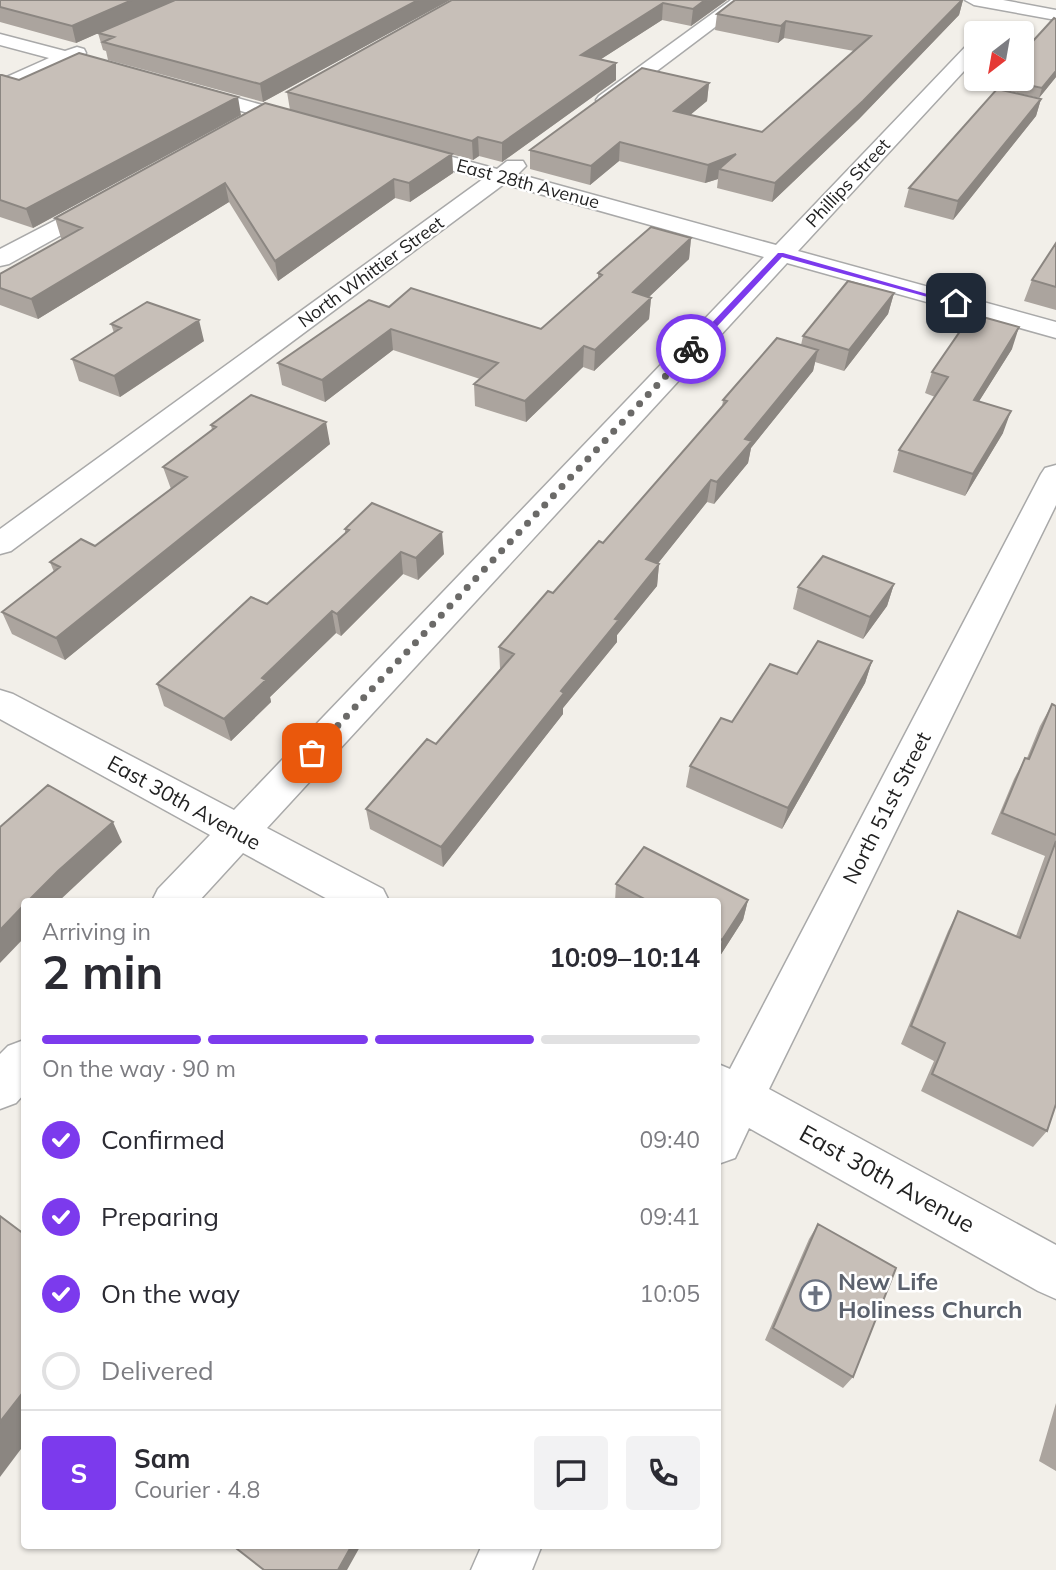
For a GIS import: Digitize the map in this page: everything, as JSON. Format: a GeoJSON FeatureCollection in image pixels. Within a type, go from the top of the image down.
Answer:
{"type":"FeatureCollection","features":[{"type":"Feature","properties":{"kind":"street"},"geometry":{"type":"LineString","coordinates":[[588,113],[743,0]]}},
{"type":"Feature","properties":{"kind":"street"},"geometry":{"type":"LineString","coordinates":[[974,0],[1056,15]]}},
{"type":"Feature","properties":{"kind":"street"},"geometry":{"type":"LineString","coordinates":[[1001,21],[1014,7]]}},
{"type":"Feature","properties":{"kind":"street"},"geometry":{"type":"LineString","coordinates":[[0,38],[147,79]]}},
{"type":"Feature","properties":{"kind":"street"},"geometry":{"type":"LineString","coordinates":[[0,87],[93,46]]}},
{"type":"Feature","properties":{"kind":"street","name":"Phillips Street"},"geometry":{"type":"LineString","coordinates":[[176,898],[964,60]]}},
{"type":"Feature","properties":{"kind":"street"},"geometry":{"type":"LineString","coordinates":[[173,86],[331,130]]}},
{"type":"Feature","properties":{"kind":"street"},"geometry":{"type":"LineString","coordinates":[[242,125],[290,99]]}},
{"type":"Feature","properties":{"kind":"street","name":"East 28th Avenue"},"geometry":{"type":"LineString","coordinates":[[383,144],[1056,330]]}},
{"type":"Feature","properties":{"kind":"street","name":"North Whittier Street"},"geometry":{"type":"LineString","coordinates":[[0,544],[533,153]]}},
{"type":"Feature","properties":{"kind":"street"},"geometry":{"type":"LineString","coordinates":[[0,259],[121,192]]}},
{"type":"Feature","properties":{"kind":"street","name":"North 51st Street"},"geometry":{"type":"LineString","coordinates":[[721,1128],[729,1092],[1056,474]]}},
{"type":"Feature","properties":{"kind":"street","name":"East 30th Avenue"},"geometry":{"type":"LineString","coordinates":[[0,703],[362,898]]}},
{"type":"Feature","properties":{"kind":"street"},"geometry":{"type":"LineString","coordinates":[[0,1087],[21,1064]]}},
{"type":"Feature","properties":{"kind":"street","name":"East 30th Avenue"},"geometry":{"type":"LineString","coordinates":[[729,1092],[1056,1273]]}},
{"type":"Feature","properties":{"kind":"street"},"geometry":{"type":"LineString","coordinates":[[501,1570],[511,1549]]}},
{"type":"Feature","properties":{"kind":"building"},"geometry":{"type":"Polygon","coordinates":[[[0,0],[132,0],[72,26],[0,7],[0,0]]]}},
{"type":"Feature","properties":{"kind":"building"},"geometry":{"type":"Polygon","coordinates":[[[175,0],[418,0],[260,84],[103,42],[114,37],[98,33],[175,0]]]}},
{"type":"Feature","properties":{"kind":"building"},"geometry":{"type":"Polygon","coordinates":[[[452,0],[705,0],[693,9],[663,3],[581,55],[616,63],[502,143],[478,137],[472,141],[287,92],[452,0]]]}},
{"type":"Feature","properties":{"kind":"building"},"geometry":{"type":"Polygon","coordinates":[[[735,0],[962,0],[863,101],[775,183],[719,169],[736,154],[708,165],[620,142],[591,166],[530,150],[642,68],[709,83],[674,111],[762,132],[871,36],[786,21],[781,26],[717,14],[735,0]]]}},
{"type":"Feature","properties":{"kind":"building"},"geometry":{"type":"Polygon","coordinates":[[[1054,18],[1056,19],[1056,71],[1042,88],[1034,86],[1034,40],[1054,18]]]}},
{"type":"Feature","properties":{"kind":"building"},"geometry":{"type":"Polygon","coordinates":[[[79,53],[238,97],[26,209],[0,200],[0,75],[19,80],[79,53]]]}},
{"type":"Feature","properties":{"kind":"building"},"geometry":{"type":"Polygon","coordinates":[[[995,91],[1041,99],[958,201],[909,188],[995,91]]]}},
{"type":"Feature","properties":{"kind":"building"},"geometry":{"type":"Polygon","coordinates":[[[265,103],[452,154],[409,183],[394,179],[275,261],[225,183],[31,299],[0,288],[0,274],[82,228],[55,218],[265,103]]]}},
{"type":"Feature","properties":{"kind":"building"},"geometry":{"type":"Polygon","coordinates":[[[651,227],[691,238],[633,292],[651,298],[595,350],[584,346],[525,401],[474,384],[498,363],[391,329],[322,380],[278,363],[369,300],[389,307],[411,288],[541,329],[602,275],[598,273],[651,227]]]}},
{"type":"Feature","properties":{"kind":"building"},"geometry":{"type":"Polygon","coordinates":[[[1056,243],[1056,287],[1032,280],[1056,243]]]}},
{"type":"Feature","properties":{"kind":"building"},"geometry":{"type":"Polygon","coordinates":[[[848,281],[894,293],[849,350],[803,336],[848,281]]]}},
{"type":"Feature","properties":{"kind":"building"},"geometry":{"type":"Polygon","coordinates":[[[147,302],[199,320],[114,376],[72,359],[121,328],[111,324],[147,302]]]}},
{"type":"Feature","properties":{"kind":"building"},"geometry":{"type":"Polygon","coordinates":[[[972,314],[1019,327],[974,400],[1011,411],[973,474],[899,450],[948,377],[932,372],[972,314]]]}},
{"type":"Feature","properties":{"kind":"building"},"geometry":{"type":"Polygon","coordinates":[[[777,338],[818,350],[745,439],[752,441],[717,482],[711,480],[646,559],[659,564],[615,619],[619,620],[561,691],[564,693],[441,847],[366,809],[427,739],[436,744],[514,654],[499,647],[548,591],[553,593],[599,541],[603,543],[727,401],[723,400],[777,338]]]}},
{"type":"Feature","properties":{"kind":"building"},"geometry":{"type":"Polygon","coordinates":[[[251,395],[326,422],[56,638],[2,612],[60,567],[50,562],[81,539],[95,546],[187,477],[163,467],[216,427],[211,425],[251,395]]]}},
{"type":"Feature","properties":{"kind":"building"},"geometry":{"type":"Polygon","coordinates":[[[372,503],[442,532],[416,558],[401,552],[337,614],[332,611],[262,678],[266,680],[224,719],[157,684],[251,597],[267,604],[349,530],[345,529],[372,503]]]}},
{"type":"Feature","properties":{"kind":"building"},"geometry":{"type":"Polygon","coordinates":[[[823,556],[894,584],[870,617],[798,587],[823,556]]]}},
{"type":"Feature","properties":{"kind":"building"},"geometry":{"type":"Polygon","coordinates":[[[818,641],[872,661],[788,808],[690,766],[721,718],[732,722],[770,664],[797,674],[818,641]]]}},
{"type":"Feature","properties":{"kind":"building"},"geometry":{"type":"Polygon","coordinates":[[[1052,704],[1056,706],[1056,835],[1002,813],[1052,704]]]}},
{"type":"Feature","properties":{"kind":"building"},"geometry":{"type":"Polygon","coordinates":[[[48,785],[113,822],[31,898],[21,898],[21,908],[0,930],[0,827],[48,785]]]}},
{"type":"Feature","properties":{"kind":"building"},"geometry":{"type":"Polygon","coordinates":[[[1056,841],[1056,1104],[1047,1131],[932,1074],[945,1043],[911,1026],[958,911],[1020,938],[1056,841]]]}},
{"type":"Feature","properties":{"kind":"building"},"geometry":{"type":"Polygon","coordinates":[[[644,847],[748,900],[722,940],[721,898],[642,898],[616,884],[644,847]]]}},
{"type":"Feature","properties":{"kind":"building"},"geometry":{"type":"Polygon","coordinates":[[[0,1216],[21,1232],[21,1395],[0,1422],[0,1216]]]}},
{"type":"Feature","properties":{"kind":"building"},"geometry":{"type":"Polygon","coordinates":[[[818,1224],[896,1268],[853,1377],[773,1328],[818,1224]]]}},
{"type":"Feature","properties":{"kind":"building"},"geometry":{"type":"Polygon","coordinates":[[[237,1549],[350,1549],[338,1570],[264,1570],[237,1549]]]}},
{"type":"Feature","properties":{"kind":"way so far"},"geometry":{"type":"LineString","coordinates":[[312,753],[691,349]]}},
{"type":"Feature","properties":{"kind":"place","name":"New Life Holiness Church"},"geometry":{"type":"Point","coordinates":[815,1296]}},
{"type":"Feature","properties":{"kind":"route"},"geometry":{"type":"LineString","coordinates":[[691,349],[780,254],[956,303]]}}]}
